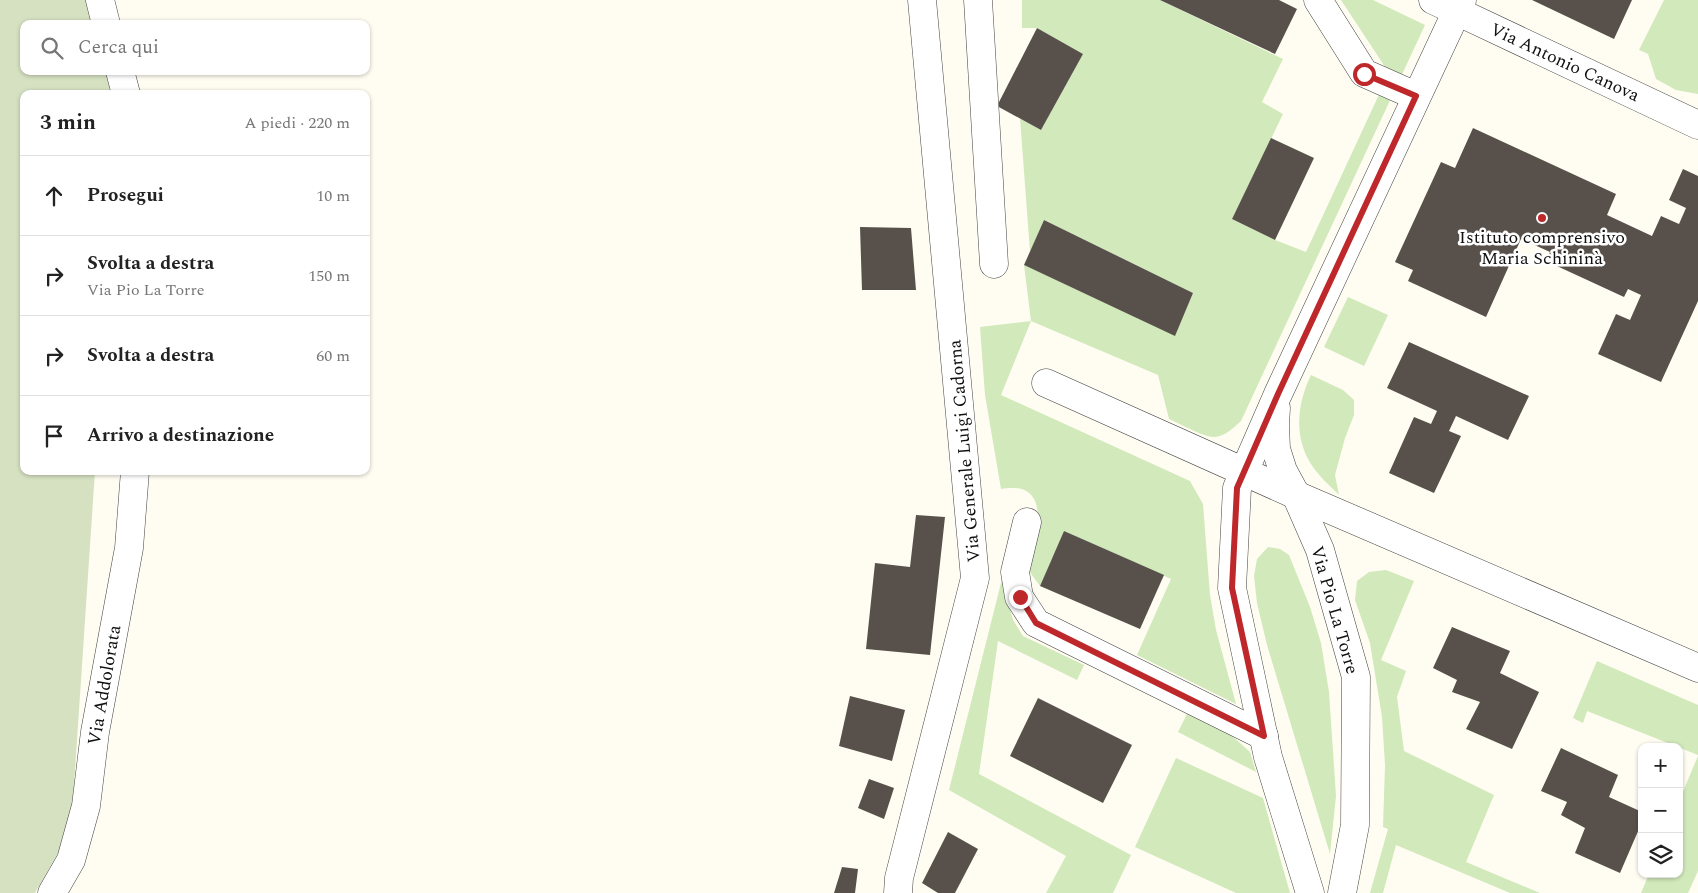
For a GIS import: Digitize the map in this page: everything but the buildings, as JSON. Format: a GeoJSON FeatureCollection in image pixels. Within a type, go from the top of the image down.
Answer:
{"type":"FeatureCollection","features":[{"type":"Feature","properties":{"kind":"street"},"geometry":{"type":"LineString","coordinates":[[100,0],[105,20]]}},
{"type":"Feature","properties":{"kind":"street","name":"Via Generale Luigi Cadorna"},"geometry":{"type":"LineString","coordinates":[[898,893],[899,878],[975,578],[922,0]]}},
{"type":"Feature","properties":{"kind":"street"},"geometry":{"type":"LineString","coordinates":[[978,0],[994,264]]}},
{"type":"Feature","properties":{"kind":"street"},"geometry":{"type":"LineString","coordinates":[[1318,0],[1364,74],[1416,96]]}},
{"type":"Feature","properties":{"kind":"street","name":"Via Pio La Torre"},"geometry":{"type":"LineString","coordinates":[[1310,893],[1268,758],[1232,588],[1237,488],[1278,394],[1416,96],[1450,4]]}},
{"type":"Feature","properties":{"kind":"street","name":"Via Antonio Canova"},"geometry":{"type":"LineString","coordinates":[[1450,4],[1694,122]]}},
{"type":"Feature","properties":{"kind":"street"},"geometry":{"type":"LineString","coordinates":[[121,75],[125,90]]}},
{"type":"Feature","properties":{"kind":"street"},"geometry":{"type":"LineString","coordinates":[[1046,383],[1296,495],[1698,668]]}},
{"type":"Feature","properties":{"kind":"street","name":"Via Pio La Torre"},"geometry":{"type":"LineString","coordinates":[[1278,394],[1274,425],[1276,449],[1283,470],[1320,550],[1356,677],[1355,825],[1342,893]]}},
{"type":"Feature","properties":{"kind":"street","name":"Via Addolorata"},"geometry":{"type":"LineString","coordinates":[[52,893],[71,860],[86,806],[95,732],[129,548],[135,475]]}},
{"type":"Feature","properties":{"kind":"street"},"geometry":{"type":"LineString","coordinates":[[1027,522],[1015,572],[1020,597],[1036,623],[1264,736]]}},
{"type":"Feature","properties":{"kind":"green space"},"geometry":{"type":"Polygon","coordinates":[[[0,0],[87,0],[92,20],[20,20],[20,75],[106,75],[110,90],[20,90],[20,475],[95,475],[71,830],[35,893],[0,893],[0,0]]]}},
{"type":"Feature","properties":{"kind":"green space"},"geometry":{"type":"Polygon","coordinates":[[[1022,0],[1160,0],[1283,59],[1262,102],[1283,114],[1232,219],[1275,240],[1306,252],[1389,73],[1341,0],[1373,0],[1425,25],[1241,421],[1218,437],[1203,434],[1169,419],[1158,375],[1031,321],[1024,265],[1175,335],[1193,293],[1044,220],[1030,252],[1020,118],[1041,130],[1083,54],[1037,28],[1022,28],[1022,0]]]}},
{"type":"Feature","properties":{"kind":"green space"},"geometry":{"type":"Polygon","coordinates":[[[1664,0],[1698,0],[1698,94],[1676,90],[1656,79],[1648,54],[1639,50],[1664,0]]]}},
{"type":"Feature","properties":{"kind":"green space"},"geometry":{"type":"Polygon","coordinates":[[[1348,297],[1388,315],[1364,366],[1324,347],[1348,297]]]}},
{"type":"Feature","properties":{"kind":"green space"},"geometry":{"type":"Polygon","coordinates":[[[1031,321],[1001,395],[1190,481],[1203,504],[1210,595],[1216,630],[1236,704],[1137,655],[1171,579],[1064,531],[1040,586],[1029,571],[1037,529],[1038,515],[1036,502],[1029,493],[1018,488],[1001,489],[985,395],[980,327],[1031,321]]]}},
{"type":"Feature","properties":{"kind":"green space"},"geometry":{"type":"Polygon","coordinates":[[[1311,375],[1343,390],[1354,400],[1354,415],[1345,438],[1335,475],[1339,495],[1313,467],[1302,444],[1299,421],[1300,409],[1311,375]]]}},
{"type":"Feature","properties":{"kind":"green space"},"geometry":{"type":"Polygon","coordinates":[[[1268,547],[1280,549],[1289,555],[1310,607],[1321,643],[1329,692],[1336,796],[1330,854],[1267,645],[1257,603],[1254,576],[1257,559],[1268,547]]]}},
{"type":"Feature","properties":{"kind":"green space"},"geometry":{"type":"Polygon","coordinates":[[[1007,559],[1007,598],[1013,620],[1023,636],[1084,665],[1077,680],[998,641],[979,774],[1131,855],[1113,893],[1046,893],[1066,856],[949,790],[1007,559]]]}},
{"type":"Feature","properties":{"kind":"green space"},"geometry":{"type":"Polygon","coordinates":[[[1386,570],[1414,581],[1381,660],[1406,671],[1397,697],[1404,751],[1494,795],[1466,862],[1540,893],[1510,893],[1396,845],[1383,893],[1370,893],[1388,829],[1383,827],[1385,765],[1382,717],[1370,643],[1355,600],[1357,581],[1369,572],[1386,570]]]}},
{"type":"Feature","properties":{"kind":"green space"},"geometry":{"type":"Polygon","coordinates":[[[1597,661],[1698,705],[1698,755],[1683,749],[1683,743],[1668,743],[1587,711],[1583,723],[1573,718],[1597,661]]]}},
{"type":"Feature","properties":{"kind":"green space"},"geometry":{"type":"Polygon","coordinates":[[[1188,712],[1223,728],[1250,752],[1256,772],[1178,732],[1188,712]]]}},
{"type":"Feature","properties":{"kind":"green space"},"geometry":{"type":"Polygon","coordinates":[[[1698,756],[1698,871],[1688,893],[1641,893],[1647,878],[1683,878],[1683,792],[1698,756]]]}},
{"type":"Feature","properties":{"kind":"green space"},"geometry":{"type":"Polygon","coordinates":[[[1176,758],[1263,798],[1290,893],[1236,893],[1135,847],[1176,758]]]}},
{"type":"Feature","properties":{"kind":"place","name":"Istituto comprensivo Maria Schininà"},"geometry":{"type":"Point","coordinates":[1542,218]}},
{"type":"Feature","properties":{"kind":"route"},"geometry":{"type":"LineString","coordinates":[[1020,597],[1036,623],[1264,736],[1232,588],[1237,488],[1278,394],[1416,96],[1364,74]]}}]}
